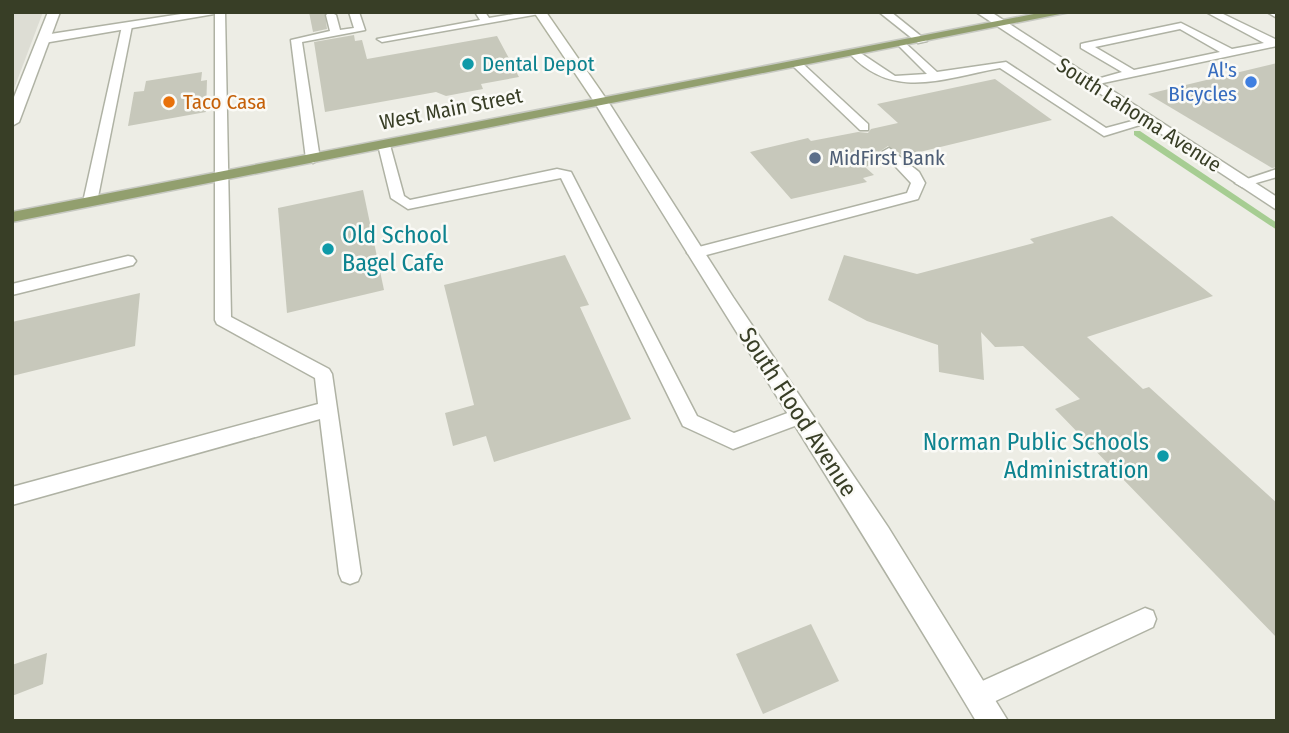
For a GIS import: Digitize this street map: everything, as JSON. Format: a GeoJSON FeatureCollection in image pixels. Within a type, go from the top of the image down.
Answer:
{"type":"FeatureCollection","features":[{"type":"Feature","properties":{"kind":"main road","name":"West Main Street"},"geometry":{"type":"LineString","coordinates":[[12,217],[1064,12]]}},
{"type":"Feature","properties":{"kind":"street"},"geometry":{"type":"LineString","coordinates":[[12,122],[54,12]]}},
{"type":"Feature","properties":{"kind":"street"},"geometry":{"type":"LineString","coordinates":[[44,39],[220,12]]}},
{"type":"Feature","properties":{"kind":"street","name":"South Flood Avenue"},"geometry":{"type":"LineString","coordinates":[[540,12],[602,103],[993,721]]}},
{"type":"Feature","properties":{"kind":"street","name":"South Lahoma Avenue"},"geometry":{"type":"LineString","coordinates":[[982,12],[1277,205]]}},
{"type":"Feature","properties":{"kind":"lane"},"geometry":{"type":"LineString","coordinates":[[220,12],[224,176],[223,320],[323,374],[350,574]]}},
{"type":"Feature","properties":{"kind":"lane"},"geometry":{"type":"LineString","coordinates":[[313,159],[296,40],[360,30],[354,12]]}},
{"type":"Feature","properties":{"kind":"lane"},"geometry":{"type":"LineString","coordinates":[[382,38],[483,17],[540,12]]}},
{"type":"Feature","properties":{"kind":"lane"},"geometry":{"type":"LineString","coordinates":[[884,12],[922,40]]}},
{"type":"Feature","properties":{"kind":"lane"},"geometry":{"type":"LineString","coordinates":[[1211,12],[1275,43]]}},
{"type":"Feature","properties":{"kind":"lane"},"geometry":{"type":"LineString","coordinates":[[1272,12],[1277,15]]}},
{"type":"Feature","properties":{"kind":"lane"},"geometry":{"type":"LineString","coordinates":[[331,15],[336,33]]}},
{"type":"Feature","properties":{"kind":"lane"},"geometry":{"type":"LineString","coordinates":[[90,202],[127,26]]}},
{"type":"Feature","properties":{"kind":"lane"},"geometry":{"type":"LineString","coordinates":[[1133,74],[1085,46],[1181,26],[1231,53]]}},
{"type":"Feature","properties":{"kind":"lane"},"geometry":{"type":"LineString","coordinates":[[1089,83],[1275,43]]}},
{"type":"Feature","properties":{"kind":"lane"},"geometry":{"type":"LineString","coordinates":[[903,44],[934,76]]}},
{"type":"Feature","properties":{"kind":"lane"},"geometry":{"type":"LineString","coordinates":[[855,54],[891,80],[909,82],[1002,64],[1085,122],[1104,132],[1147,121]]}},
{"type":"Feature","properties":{"kind":"lane"},"geometry":{"type":"LineString","coordinates":[[798,65],[864,127]]}},
{"type":"Feature","properties":{"kind":"lane"},"geometry":{"type":"LineString","coordinates":[[384,145],[398,198],[408,205],[557,173],[566,175],[690,421],[733,441],[801,416]]}},
{"type":"Feature","properties":{"kind":"lane"},"geometry":{"type":"LineString","coordinates":[[695,253],[913,196],[918,183],[914,175],[889,152]]}},
{"type":"Feature","properties":{"kind":"lane"},"geometry":{"type":"LineString","coordinates":[[1242,183],[1277,173]]}},
{"type":"Feature","properties":{"kind":"lane"},"geometry":{"type":"LineString","coordinates":[[12,290],[128,261]]}},
{"type":"Feature","properties":{"kind":"lane"},"geometry":{"type":"LineString","coordinates":[[12,496],[328,409]]}},
{"type":"Feature","properties":{"kind":"lane"},"geometry":{"type":"LineString","coordinates":[[978,696],[1145,619]]}},
{"type":"Feature","properties":{"kind":"shaded area"},"geometry":{"type":"Polygon","coordinates":[[[12,12],[43,12],[12,94],[12,12]]]}},
{"type":"Feature","properties":{"kind":"building"},"geometry":{"type":"Polygon","coordinates":[[[309,12],[325,12],[327,29],[313,32],[309,12]]]}},
{"type":"Feature","properties":{"kind":"building"},"geometry":{"type":"Polygon","coordinates":[[[354,35],[355,41],[362,40],[367,59],[497,36],[519,77],[481,84],[483,89],[446,96],[436,92],[325,112],[314,42],[354,35]]]}},
{"type":"Feature","properties":{"kind":"building"},"geometry":{"type":"Polygon","coordinates":[[[1277,63],[1277,167],[1272,168],[1148,94],[1277,63]]]}},
{"type":"Feature","properties":{"kind":"building","name":"Taco Casa"},"geometry":{"type":"Polygon","coordinates":[[[202,72],[201,81],[207,80],[206,112],[128,126],[134,92],[144,91],[146,81],[202,72]]]}},
{"type":"Feature","properties":{"kind":"building"},"geometry":{"type":"Polygon","coordinates":[[[995,79],[1052,120],[903,156],[888,146],[879,152],[886,160],[865,167],[874,175],[863,178],[867,182],[791,199],[750,152],[808,138],[811,141],[858,132],[868,133],[871,129],[898,123],[877,104],[995,79]]]}},
{"type":"Feature","properties":{"kind":"building","name":"Old School Bagel Cafe"},"geometry":{"type":"Polygon","coordinates":[[[363,190],[384,290],[287,313],[278,208],[363,190]]]}},
{"type":"Feature","properties":{"kind":"building","name":"Norman Public Schools Administration"},"geometry":{"type":"Polygon","coordinates":[[[1112,216],[1213,296],[1087,337],[1143,389],[1149,387],[1277,503],[1277,638],[1055,409],[1080,399],[1023,346],[995,347],[981,332],[984,380],[939,372],[938,345],[867,321],[828,300],[844,255],[917,274],[1034,243],[1030,239],[1112,216]]]}},
{"type":"Feature","properties":{"kind":"building"},"geometry":{"type":"Polygon","coordinates":[[[565,255],[589,305],[580,307],[631,419],[494,462],[486,436],[453,446],[445,413],[474,405],[444,285],[565,255]]]}},
{"type":"Feature","properties":{"kind":"building"},"geometry":{"type":"Polygon","coordinates":[[[140,293],[135,346],[12,376],[12,322],[140,293]]]}},
{"type":"Feature","properties":{"kind":"building"},"geometry":{"type":"Polygon","coordinates":[[[811,624],[839,681],[763,714],[736,654],[811,624]]]}},
{"type":"Feature","properties":{"kind":"building"},"geometry":{"type":"Polygon","coordinates":[[[47,653],[43,684],[12,696],[12,665],[47,653]]]}},
{"type":"Feature","properties":{"kind":"waterway"},"geometry":{"type":"LineString","coordinates":[[1137,133],[1277,227]]}},
{"type":"Feature","properties":{"kind":"place","name":"Dental Depot"},"geometry":{"type":"Point","coordinates":[468,64]}},
{"type":"Feature","properties":{"kind":"place","name":"Al's Bicycles"},"geometry":{"type":"Point","coordinates":[1251,82]}},
{"type":"Feature","properties":{"kind":"place","name":"Taco Casa"},"geometry":{"type":"Point","coordinates":[169,102]}},
{"type":"Feature","properties":{"kind":"place","name":"MidFirst Bank"},"geometry":{"type":"Point","coordinates":[815,158]}},
{"type":"Feature","properties":{"kind":"place","name":"Old School Bagel Cafe"},"geometry":{"type":"Point","coordinates":[328,249]}},
{"type":"Feature","properties":{"kind":"place","name":"Norman Public Schools Administration"},"geometry":{"type":"Point","coordinates":[1163,456]}}]}
